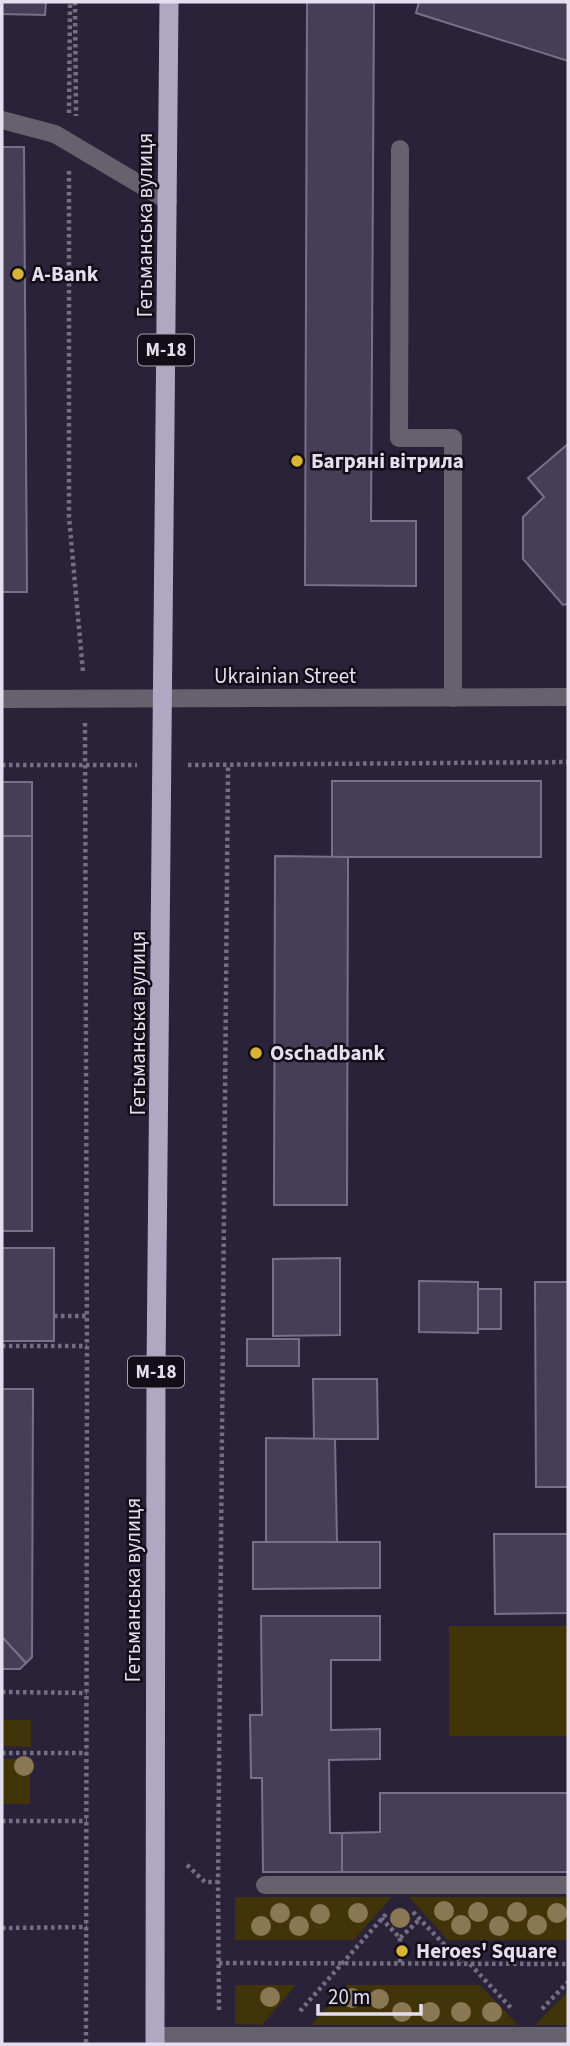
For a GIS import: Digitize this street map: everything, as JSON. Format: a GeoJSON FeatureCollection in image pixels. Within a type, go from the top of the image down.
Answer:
{"type":"FeatureCollection","features":[{"type":"Feature","properties":{"kind":"highway","name":"Гетьманська вулиця"},"geometry":{"type":"LineString","coordinates":[[155,2040],[156,1397],[169,2]]}},
{"type":"Feature","properties":{"kind":"street"},"geometry":{"type":"LineString","coordinates":[[2,120],[55,134],[168,201]]}},
{"type":"Feature","properties":{"kind":"street"},"geometry":{"type":"LineString","coordinates":[[400,149],[399,439],[453,439],[453,698]]}},
{"type":"Feature","properties":{"kind":"street","name":"Ukrainian Street"},"geometry":{"type":"LineString","coordinates":[[2,699],[568,697]]}},
{"type":"Feature","properties":{"kind":"street"},"geometry":{"type":"LineString","coordinates":[[265,1885],[568,1885]]}},
{"type":"Feature","properties":{"kind":"street"},"geometry":{"type":"LineString","coordinates":[[155,2040],[219,2036],[568,2036]]}},
{"type":"Feature","properties":{"kind":"path"},"geometry":{"type":"LineString","coordinates":[[72,2],[69,517],[85,699],[87,1821],[90,1865],[86,2044]]}},
{"type":"Feature","properties":{"kind":"path"},"geometry":{"type":"LineString","coordinates":[[219,2036],[228,765],[568,762]]}},
{"type":"Feature","properties":{"kind":"path"},"geometry":{"type":"LineString","coordinates":[[2,765],[85,765]]}},
{"type":"Feature","properties":{"kind":"path"},"geometry":{"type":"LineString","coordinates":[[54,1316],[87,1316]]}},
{"type":"Feature","properties":{"kind":"path"},"geometry":{"type":"LineString","coordinates":[[2,1346],[87,1346]]}},
{"type":"Feature","properties":{"kind":"path"},"geometry":{"type":"LineString","coordinates":[[2,1692],[87,1693]]}},
{"type":"Feature","properties":{"kind":"path"},"geometry":{"type":"LineString","coordinates":[[2,1753],[87,1753]]}},
{"type":"Feature","properties":{"kind":"path"},"geometry":{"type":"LineString","coordinates":[[2,1821],[87,1821]]}},
{"type":"Feature","properties":{"kind":"path"},"geometry":{"type":"LineString","coordinates":[[187,1865],[205,1882],[218,1882]]}},
{"type":"Feature","properties":{"kind":"path"},"geometry":{"type":"LineString","coordinates":[[297,2015],[391,1909]]}},
{"type":"Feature","properties":{"kind":"path"},"geometry":{"type":"LineString","coordinates":[[410,1909],[462,1963]]}},
{"type":"Feature","properties":{"kind":"path"},"geometry":{"type":"LineString","coordinates":[[381,1918],[400,1938],[400,1963]]}},
{"type":"Feature","properties":{"kind":"path"},"geometry":{"type":"LineString","coordinates":[[400,1938],[420,1919]]}},
{"type":"Feature","properties":{"kind":"path"},"geometry":{"type":"LineString","coordinates":[[2,1928],[87,1927]]}},
{"type":"Feature","properties":{"kind":"path"},"geometry":{"type":"LineString","coordinates":[[219,1963],[568,1964]]}},
{"type":"Feature","properties":{"kind":"path"},"geometry":{"type":"LineString","coordinates":[[470,1964],[517,2015]]}},
{"type":"Feature","properties":{"kind":"path"},"geometry":{"type":"LineString","coordinates":[[535,2016],[568,1982]]}},
{"type":"Feature","properties":{"kind":"shaded area"},"geometry":{"type":"Polygon","coordinates":[[[449,1626],[568,1626],[568,1736],[449,1736],[449,1626]]]}},
{"type":"Feature","properties":{"kind":"shaded area"},"geometry":{"type":"Polygon","coordinates":[[[2,1720],[31,1720],[31,1747],[2,1746],[2,1720]]]}},
{"type":"Feature","properties":{"kind":"shaded area"},"geometry":{"type":"Polygon","coordinates":[[[2,1759],[30,1759],[30,1804],[2,1804],[2,1759]]]}},
{"type":"Feature","properties":{"kind":"shaded area"},"geometry":{"type":"Polygon","coordinates":[[[235,1897],[392,1897],[354,1940],[235,1940],[235,1897]]]}},
{"type":"Feature","properties":{"kind":"shaded area"},"geometry":{"type":"Polygon","coordinates":[[[409,1897],[568,1897],[568,1940],[448,1940],[409,1897]]]}},
{"type":"Feature","properties":{"kind":"shaded area"},"geometry":{"type":"Polygon","coordinates":[[[235,1985],[296,1985],[262,2025],[235,2024],[235,1985]]]}},
{"type":"Feature","properties":{"kind":"shaded area"},"geometry":{"type":"Polygon","coordinates":[[[347,1985],[480,1985],[518,2025],[311,2025],[347,1985]]]}},
{"type":"Feature","properties":{"kind":"shaded area"},"geometry":{"type":"Polygon","coordinates":[[[568,1992],[568,2025],[535,2025],[568,1992]]]}},
{"type":"Feature","properties":{"kind":"building"},"geometry":{"type":"Polygon","coordinates":[[[2,2],[46,2],[45,15],[2,14],[2,2]]]}},
{"type":"Feature","properties":{"kind":"building"},"geometry":{"type":"Polygon","coordinates":[[[307,2],[374,2],[371,521],[416,521],[416,586],[305,585],[307,2]]]}},
{"type":"Feature","properties":{"kind":"building"},"geometry":{"type":"Polygon","coordinates":[[[419,2],[568,2],[568,61],[416,13],[419,2]]]}},
{"type":"Feature","properties":{"kind":"building"},"geometry":{"type":"Polygon","coordinates":[[[2,147],[24,147],[27,592],[2,592],[2,147]]]}},
{"type":"Feature","properties":{"kind":"building"},"geometry":{"type":"Polygon","coordinates":[[[568,444],[568,604],[563,605],[523,559],[523,517],[544,497],[528,478],[568,444]]]}},
{"type":"Feature","properties":{"kind":"building"},"geometry":{"type":"Polygon","coordinates":[[[332,781],[541,781],[541,857],[332,857],[332,781]]]}},
{"type":"Feature","properties":{"kind":"building"},"geometry":{"type":"Polygon","coordinates":[[[2,782],[32,782],[32,836],[2,836],[2,782]]]}},
{"type":"Feature","properties":{"kind":"building"},"geometry":{"type":"Polygon","coordinates":[[[2,836],[32,836],[32,1231],[2,1231],[2,836]]]}},
{"type":"Feature","properties":{"kind":"building"},"geometry":{"type":"Polygon","coordinates":[[[275,856],[348,857],[347,1205],[274,1205],[275,856]]]}},
{"type":"Feature","properties":{"kind":"building"},"geometry":{"type":"Polygon","coordinates":[[[2,1248],[54,1248],[54,1341],[2,1341],[2,1248]]]}},
{"type":"Feature","properties":{"kind":"building"},"geometry":{"type":"Polygon","coordinates":[[[340,1258],[340,1335],[273,1336],[273,1259],[340,1258]]]}},
{"type":"Feature","properties":{"kind":"building"},"geometry":{"type":"Polygon","coordinates":[[[419,1281],[478,1282],[478,1333],[419,1332],[419,1281]]]}},
{"type":"Feature","properties":{"kind":"building"},"geometry":{"type":"Polygon","coordinates":[[[535,1282],[568,1282],[568,1487],[536,1487],[535,1282]]]}},
{"type":"Feature","properties":{"kind":"building"},"geometry":{"type":"Polygon","coordinates":[[[478,1289],[501,1289],[501,1329],[478,1329],[478,1289]]]}},
{"type":"Feature","properties":{"kind":"building"},"geometry":{"type":"Polygon","coordinates":[[[247,1339],[299,1339],[299,1366],[247,1366],[247,1339]]]}},
{"type":"Feature","properties":{"kind":"building"},"geometry":{"type":"Polygon","coordinates":[[[313,1379],[377,1379],[378,1439],[314,1439],[313,1379]]]}},
{"type":"Feature","properties":{"kind":"building"},"geometry":{"type":"Polygon","coordinates":[[[2,1389],[33,1389],[32,1657],[26,1663],[2,1637],[2,1389]]]}},
{"type":"Feature","properties":{"kind":"building"},"geometry":{"type":"Polygon","coordinates":[[[266,1438],[335,1439],[337,1542],[266,1542],[266,1438]]]}},
{"type":"Feature","properties":{"kind":"building"},"geometry":{"type":"Polygon","coordinates":[[[494,1534],[568,1534],[568,1613],[495,1614],[494,1534]]]}},
{"type":"Feature","properties":{"kind":"building"},"geometry":{"type":"Polygon","coordinates":[[[253,1542],[380,1542],[380,1588],[253,1589],[253,1542]]]}},
{"type":"Feature","properties":{"kind":"building"},"geometry":{"type":"Polygon","coordinates":[[[261,1616],[380,1616],[380,1660],[331,1660],[331,1730],[380,1729],[380,1759],[329,1760],[330,1833],[342,1833],[342,1872],[263,1872],[262,1778],[251,1778],[250,1715],[262,1715],[261,1616]]]}},
{"type":"Feature","properties":{"kind":"building"},"geometry":{"type":"Polygon","coordinates":[[[2,1637],[26,1663],[20,1669],[2,1669],[2,1637]]]}},
{"type":"Feature","properties":{"kind":"building"},"geometry":{"type":"Polygon","coordinates":[[[380,1793],[568,1793],[568,1872],[342,1872],[342,1833],[380,1832],[380,1793]]]}},
{"type":"Feature","properties":{"kind":"place","name":"A-Bank"},"geometry":{"type":"Point","coordinates":[18,274]}},
{"type":"Feature","properties":{"kind":"place","name":"Багряні вітрила"},"geometry":{"type":"Point","coordinates":[297,461]}},
{"type":"Feature","properties":{"kind":"place","name":"Oschadbank"},"geometry":{"type":"Point","coordinates":[256,1053]}},
{"type":"Feature","properties":{"kind":"place","name":"Heroes' Square"},"geometry":{"type":"Point","coordinates":[402,1951]}}]}
